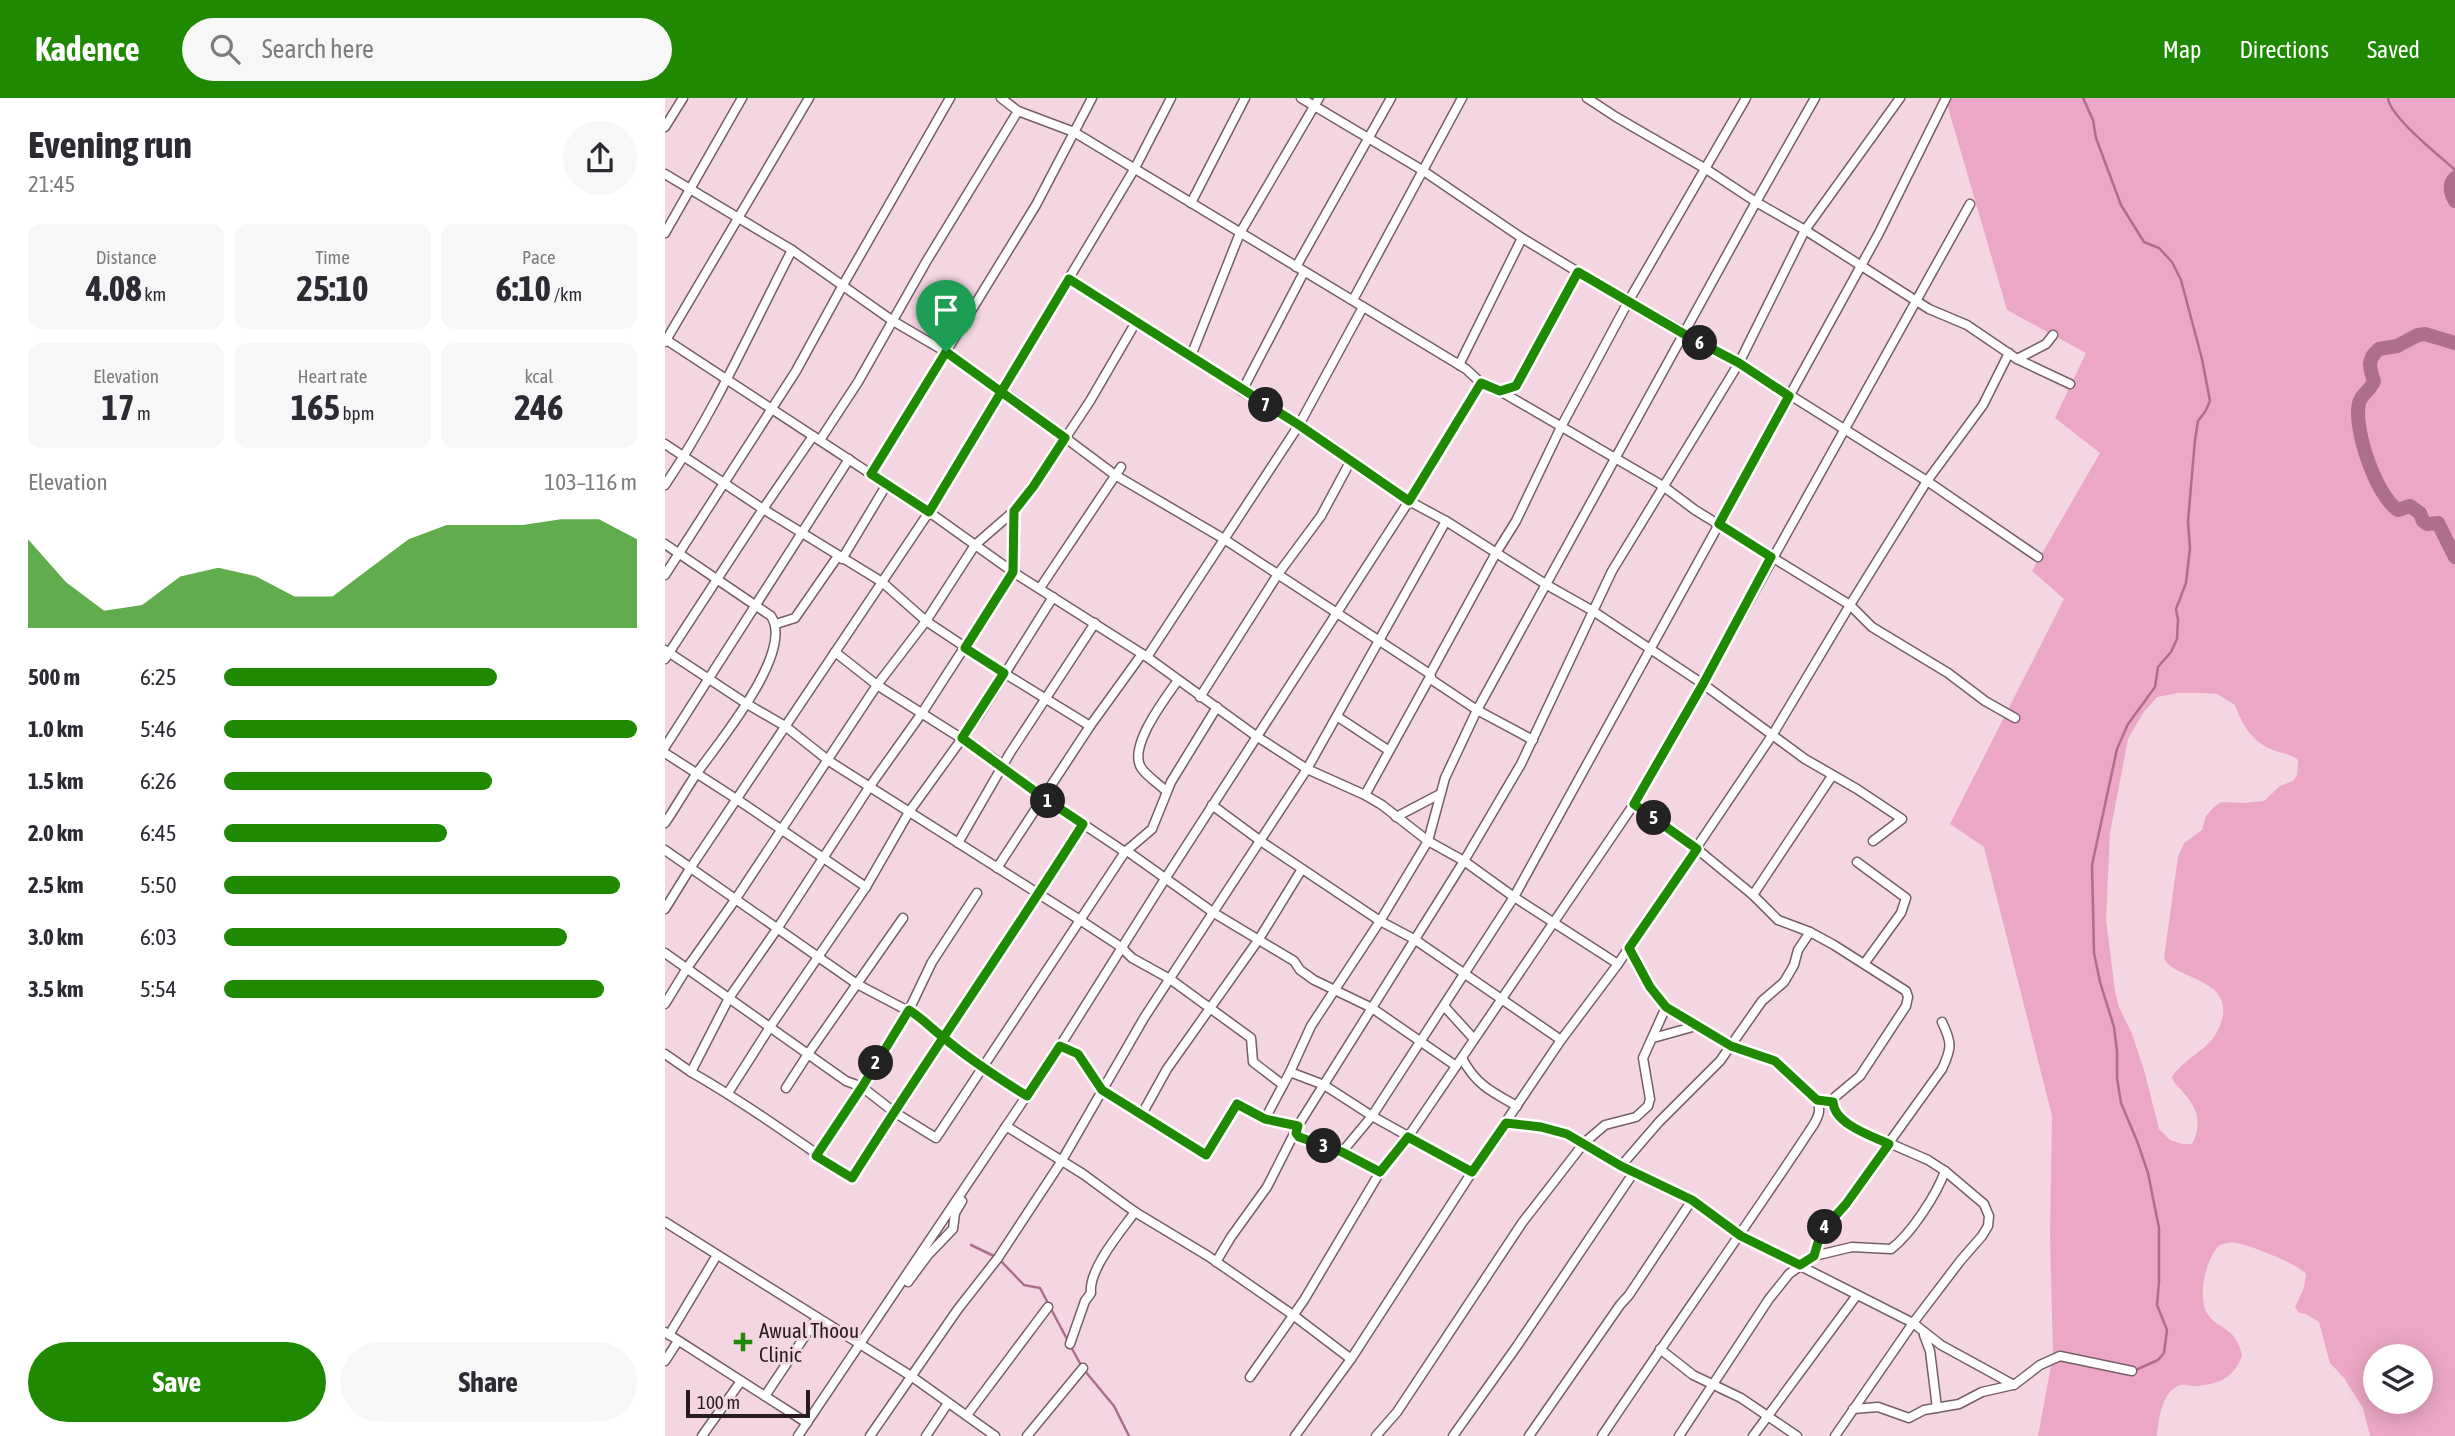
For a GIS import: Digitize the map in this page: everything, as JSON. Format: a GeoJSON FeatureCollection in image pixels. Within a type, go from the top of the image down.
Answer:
{"type":"FeatureCollection","features":[{"type":"Feature","properties":{"kind":"street"},"geometry":{"type":"LineString","coordinates":[[665,127],[683,98]]}},
{"type":"Feature","properties":{"kind":"street"},"geometry":{"type":"LineString","coordinates":[[665,233],[742,98]]}},
{"type":"Feature","properties":{"kind":"street"},"geometry":{"type":"LineString","coordinates":[[665,575],[773,409],[950,98]]}},
{"type":"Feature","properties":{"kind":"street"},"geometry":{"type":"LineString","coordinates":[[1001,98],[1018,111],[1074,132],[1459,365],[1481,383],[1500,391],[1664,486],[1695,510],[1850,605],[1872,627],[2015,718]]}},
{"type":"Feature","properties":{"kind":"street"},"geometry":{"type":"LineString","coordinates":[[871,474],[1037,205],[1092,98]]}},
{"type":"Feature","properties":{"kind":"street"},"geometry":{"type":"LineString","coordinates":[[665,909],[929,512],[1135,168],[1171,98]]}},
{"type":"Feature","properties":{"kind":"street"},"geometry":{"type":"LineString","coordinates":[[1191,203],[1245,98]]}},
{"type":"Feature","properties":{"kind":"street"},"geometry":{"type":"LineString","coordinates":[[1301,98],[1316,102],[1368,139],[1422,170],[1578,272],[1739,363],[1927,481],[2038,557]]}},
{"type":"Feature","properties":{"kind":"street"},"geometry":{"type":"LineString","coordinates":[[1242,391],[1300,269],[1391,98]]}},
{"type":"Feature","properties":{"kind":"street"},"geometry":{"type":"LineString","coordinates":[[1353,300],[1462,98]]}},
{"type":"Feature","properties":{"kind":"street"},"geometry":{"type":"LineString","coordinates":[[1587,98],[1930,309],[1967,324],[2017,359],[2070,384]]}},
{"type":"Feature","properties":{"kind":"street"},"geometry":{"type":"LineString","coordinates":[[1365,794],[1516,521],[1628,302],[1746,98]]}},
{"type":"Feature","properties":{"kind":"street"},"geometry":{"type":"LineString","coordinates":[[1265,1119],[1311,1026],[1380,921],[1428,841],[1445,778],[1477,710],[1815,98]]}},
{"type":"Feature","properties":{"kind":"street"},"geometry":{"type":"LineString","coordinates":[[1216,1262],[1267,1187],[1298,1126],[1464,860],[1533,740],[1612,571],[1739,363],[1805,230],[1900,98]]}},
{"type":"Feature","properties":{"kind":"street"},"geometry":{"type":"LineString","coordinates":[[1342,1152],[1372,1116],[1420,1043],[1514,897],[1560,818],[1860,266],[1946,98]]}},
{"type":"Feature","properties":{"kind":"street"},"geometry":{"type":"LineString","coordinates":[[805,99],[739,218],[665,340],[887,484],[1013,572],[1145,656],[1256,736],[1307,769],[1365,794],[1428,841],[1464,860],[1514,897],[1619,964]]}},
{"type":"Feature","properties":{"kind":"street"},"geometry":{"type":"LineString","coordinates":[[1191,356],[1240,233],[1316,102]]}},
{"type":"Feature","properties":{"kind":"street"},"geometry":{"type":"LineString","coordinates":[[1018,111],[858,382],[763,509],[666,654],[785,726],[829,761],[1080,920],[1121,947],[1132,958],[1170,979],[1251,1038],[1253,1062],[1283,1085]]}},
{"type":"Feature","properties":{"kind":"street"},"geometry":{"type":"LineString","coordinates":[[665,174],[792,250],[893,321],[946,352],[1115,475],[1224,539],[1336,614],[1379,639],[1477,710],[1533,740]]}},
{"type":"Feature","properties":{"kind":"street"},"geometry":{"type":"LineString","coordinates":[[1251,1377],[1293,1315],[1380,1172],[1408,1137],[1634,804],[1970,204]]}},
{"type":"Feature","properties":{"kind":"street"},"geometry":{"type":"LineString","coordinates":[[1459,365],[1523,238]]}},
{"type":"Feature","properties":{"kind":"street"},"geometry":{"type":"LineString","coordinates":[[665,485],[684,457],[727,379],[792,250]]}},
{"type":"Feature","properties":{"kind":"street"},"geometry":{"type":"LineString","coordinates":[[1500,391],[1516,386],[1578,272]]}},
{"type":"Feature","properties":{"kind":"street"},"geometry":{"type":"LineString","coordinates":[[1069,279],[1299,425],[1409,501],[1593,611],[1703,684],[1805,759],[1902,819],[1873,841]]}},
{"type":"Feature","properties":{"kind":"street"},"geometry":{"type":"LineString","coordinates":[[997,868],[1090,726],[1145,656],[1299,425],[1363,307]]}},
{"type":"Feature","properties":{"kind":"street"},"geometry":{"type":"LineString","coordinates":[[665,1004],[877,685],[926,621],[975,545],[1014,511],[1033,487],[1090,401],[1136,322]]}},
{"type":"Feature","properties":{"kind":"street"},"geometry":{"type":"LineString","coordinates":[[2017,359],[2046,344],[2053,335]]}},
{"type":"Feature","properties":{"kind":"street"},"geometry":{"type":"LineString","coordinates":[[1295,1436],[1351,1359],[1561,1040],[1619,964],[1773,734],[1927,481],[1983,405],[2009,353]]}},
{"type":"Feature","properties":{"kind":"street"},"geometry":{"type":"LineString","coordinates":[[798,1436],[1060,1046],[1165,878],[1409,501],[1481,383]]}},
{"type":"Feature","properties":{"kind":"street"},"geometry":{"type":"LineString","coordinates":[[665,444],[881,582],[926,621],[965,648],[1090,726]]}},
{"type":"Feature","properties":{"kind":"street"},"geometry":{"type":"LineString","coordinates":[[665,747],[800,531],[849,459]]}},
{"type":"Feature","properties":{"kind":"street"},"geometry":{"type":"LineString","coordinates":[[1200,697],[1278,574],[1321,516],[1350,462]]}},
{"type":"Feature","properties":{"kind":"street"},"geometry":{"type":"LineString","coordinates":[[1040,588],[1121,467]]}},
{"type":"Feature","properties":{"kind":"street"},"geometry":{"type":"LineString","coordinates":[[776,624],[795,618],[840,558],[887,484]]}},
{"type":"Feature","properties":{"kind":"street"},"geometry":{"type":"LineString","coordinates":[[691,1072],[729,998],[870,786],[922,713],[1013,572],[1014,511]]}},
{"type":"Feature","properties":{"kind":"street"},"geometry":{"type":"LineString","coordinates":[[870,1436],[998,1258],[1061,1162],[1144,1018],[1262,842],[1307,769],[1446,521]]}},
{"type":"Feature","properties":{"kind":"street"},"geometry":{"type":"LineString","coordinates":[[665,544],[771,616],[776,624],[772,654],[747,704],[665,823]]}},
{"type":"Feature","properties":{"kind":"street"},"geometry":{"type":"LineString","coordinates":[[728,1093],[866,887],[909,812],[962,738],[1053,597]]}},
{"type":"Feature","properties":{"kind":"street"},"geometry":{"type":"LineString","coordinates":[[958,843],[1002,766],[1095,623]]}},
{"type":"Feature","properties":{"kind":"street"},"geometry":{"type":"LineString","coordinates":[[835,652],[877,685],[962,738],[1044,798],[1214,913],[1294,961],[1300,970],[1314,980],[1372,1008],[1420,1043],[1459,1062],[1479,1083],[1517,1106]]}},
{"type":"Feature","properties":{"kind":"street"},"geometry":{"type":"LineString","coordinates":[[1166,791],[1142,769],[1137,760],[1141,741],[1153,716],[1178,680]]}},
{"type":"Feature","properties":{"kind":"street"},"geometry":{"type":"LineString","coordinates":[[665,953],[846,1081],[862,1087],[936,1139],[981,1067],[1126,852],[1152,829],[1166,791],[1217,707]]}},
{"type":"Feature","properties":{"kind":"street"},"geometry":{"type":"LineString","coordinates":[[1338,717],[1388,750]]}},
{"type":"Feature","properties":{"kind":"street"},"geometry":{"type":"LineString","coordinates":[[665,753],[866,887]]}},
{"type":"Feature","properties":{"kind":"street"},"geometry":{"type":"LineString","coordinates":[[1753,895],[1832,776]]}},
{"type":"Feature","properties":{"kind":"street"},"geometry":{"type":"LineString","coordinates":[[1396,817],[1440,794]]}},
{"type":"Feature","properties":{"kind":"street"},"geometry":{"type":"LineString","coordinates":[[1634,804],[1697,849],[1753,895],[1778,920],[1810,932],[1902,987],[1908,998],[1906,1006],[1860,1076],[1835,1097],[1835,1112],[1857,1129],[1927,1160],[1945,1171],[1984,1204],[1989,1216],[1988,1226],[1982,1236],[1913,1323],[1835,1436]]}},
{"type":"Feature","properties":{"kind":"street"},"geometry":{"type":"LineString","coordinates":[[1212,805],[1302,869],[1380,921],[1415,939],[1561,1040]]}},
{"type":"Feature","properties":{"kind":"street"},"geometry":{"type":"LineString","coordinates":[[665,1054],[761,1114],[816,1156],[852,1178],[1083,824]]}},
{"type":"Feature","properties":{"kind":"street"},"geometry":{"type":"LineString","coordinates":[[665,850],[857,984],[909,1010],[981,1067],[1027,1096]]}},
{"type":"Feature","properties":{"kind":"street"},"geometry":{"type":"LineString","coordinates":[[1857,862],[1906,898],[1901,913],[1864,964]]}},
{"type":"Feature","properties":{"kind":"street"},"geometry":{"type":"LineString","coordinates":[[1142,1114],[1167,1069],[1259,939],[1302,869]]}},
{"type":"Feature","properties":{"kind":"street"},"geometry":{"type":"LineString","coordinates":[[816,1156],[862,1087],[909,1010],[937,954],[977,894]]}},
{"type":"Feature","properties":{"kind":"street"},"geometry":{"type":"LineString","coordinates":[[786,1088],[903,918]]}},
{"type":"Feature","properties":{"kind":"street"},"geometry":{"type":"LineString","coordinates":[[1621,1166],[1659,1122],[1720,1061],[1762,1002],[1784,982],[1794,965],[1798,950],[1810,932]]}},
{"type":"Feature","properties":{"kind":"street"},"geometry":{"type":"LineString","coordinates":[[1602,1436],[1741,1236],[1814,1124],[1820,1107],[1817,1100],[1775,1061],[1731,1046],[1666,1007],[1650,987],[1629,948]]}},
{"type":"Feature","properties":{"kind":"street"},"geometry":{"type":"LineString","coordinates":[[1444,1006],[1474,1039]]}},
{"type":"Feature","properties":{"kind":"street"},"geometry":{"type":"LineString","coordinates":[[1376,1436],[1397,1412],[1522,1223],[1584,1143],[1605,1125],[1636,1116],[1648,1106],[1650,1099],[1643,1058],[1666,1007]]}},
{"type":"Feature","properties":{"kind":"street"},"geometry":{"type":"LineString","coordinates":[[1814,1256],[1821,1232],[1846,1204],[1942,1069],[1951,1052],[1948,1035],[1941,1022]]}},
{"type":"Feature","properties":{"kind":"street"},"geometry":{"type":"LineString","coordinates":[[1653,1038],[1696,1026]]}},
{"type":"Feature","properties":{"kind":"street"},"geometry":{"type":"LineString","coordinates":[[1060,1046],[1078,1054],[1102,1090],[1206,1155],[1237,1104],[1265,1119],[1298,1126]]}},
{"type":"Feature","properties":{"kind":"street"},"geometry":{"type":"LineString","coordinates":[[1290,1072],[1324,1085],[1372,1116],[1472,1172]]}},
{"type":"Feature","properties":{"kind":"street"},"geometry":{"type":"LineString","coordinates":[[1817,1100],[1833,1102]]}},
{"type":"Feature","properties":{"kind":"street"},"geometry":{"type":"LineString","coordinates":[[1814,1124],[1835,1112]]}},
{"type":"Feature","properties":{"kind":"street"},"geometry":{"type":"LineString","coordinates":[[1506,1123],[1553,1130],[1584,1143],[1621,1166],[1692,1200],[1741,1236],[1913,1323],[1923,1333],[2013,1385]]}},
{"type":"Feature","properties":{"kind":"street"},"geometry":{"type":"LineString","coordinates":[[1006,1126],[1216,1262],[1351,1359]]}},
{"type":"Feature","properties":{"kind":"street"},"geometry":{"type":"LineString","coordinates":[[859,1345],[928,1255],[953,1229],[955,1213],[1006,1126]]}},
{"type":"Feature","properties":{"kind":"street"},"geometry":{"type":"LineString","coordinates":[[1298,1126],[1296,1133],[1299,1137],[1342,1152],[1380,1172]]}},
{"type":"Feature","properties":{"kind":"street"},"geometry":{"type":"LineString","coordinates":[[1453,1436],[1517,1346],[1633,1171]]}},
{"type":"Feature","properties":{"kind":"street"},"geometry":{"type":"LineString","coordinates":[[1679,1436],[1769,1299],[1789,1274],[1814,1256],[1852,1247],[1891,1249],[1929,1203],[1945,1171]]}},
{"type":"Feature","properties":{"kind":"street"},"geometry":{"type":"LineString","coordinates":[[1528,1436],[1629,1295],[1692,1200]]}},
{"type":"Feature","properties":{"kind":"street"},"geometry":{"type":"LineString","coordinates":[[1070,1344],[1085,1301],[1091,1293],[1090,1283],[1103,1257],[1135,1212]]}},
{"type":"Feature","properties":{"kind":"street"},"geometry":{"type":"LineString","coordinates":[[665,1222],[911,1376],[993,1436]]}},
{"type":"Feature","properties":{"kind":"street"},"geometry":{"type":"LineString","coordinates":[[717,1255],[667,1334],[807,1423]]}},
{"type":"Feature","properties":{"kind":"street"},"geometry":{"type":"LineString","coordinates":[[1753,1436],[1857,1295]]}},
{"type":"Feature","properties":{"kind":"street"},"geometry":{"type":"LineString","coordinates":[[967,1415],[1048,1307]]}},
{"type":"Feature","properties":{"kind":"street"},"geometry":{"type":"LineString","coordinates":[[765,1396],[817,1318]]}},
{"type":"Feature","properties":{"kind":"street"},"geometry":{"type":"LineString","coordinates":[[1923,1333],[1930,1351],[1937,1408]]}},
{"type":"Feature","properties":{"kind":"street"},"geometry":{"type":"LineString","coordinates":[[665,1361],[678,1341]]}},
{"type":"Feature","properties":{"kind":"street"},"geometry":{"type":"LineString","coordinates":[[1660,1349],[1693,1375],[1728,1391],[1797,1436]]}},
{"type":"Feature","properties":{"kind":"street"},"geometry":{"type":"LineString","coordinates":[[1853,1409],[1878,1407],[1906,1419],[1924,1410],[1959,1404],[1982,1392],[2013,1385],[2040,1365],[2060,1356],[2132,1371]]}},
{"type":"Feature","properties":{"kind":"street"},"geometry":{"type":"LineString","coordinates":[[1027,1436],[1083,1368]]}},
{"type":"Feature","properties":{"kind":"street"},"geometry":{"type":"LineString","coordinates":[[702,1436],[741,1381]]}},
{"type":"Feature","properties":{"kind":"street"},"geometry":{"type":"LineString","coordinates":[[926,1436],[948,1403]]}},
{"type":"Feature","properties":{"kind":"shaded area"},"geometry":{"type":"Polygon","coordinates":[[[1950,98],[2455,98],[2455,1436],[2370,1436],[2364,1414],[2433,1414],[2433,1344],[2363,1344],[2363,1408],[2344,1378],[2330,1363],[2319,1322],[2299,1313],[2295,1307],[2304,1288],[2306,1274],[2294,1265],[2252,1247],[2226,1243],[2215,1251],[2207,1267],[2203,1297],[2204,1306],[2211,1319],[2231,1333],[2239,1345],[2242,1355],[2230,1375],[2211,1384],[2182,1385],[2173,1389],[2162,1408],[2157,1436],[2038,1436],[2053,1355],[2050,1235],[2052,1116],[1984,847],[1950,824],[2064,599],[2032,571],[2100,453],[2055,418],[2086,353],[2007,310],[1947,104],[1950,98]],[[2178,693],[2157,697],[2143,713],[2128,739],[2110,833],[2106,919],[2115,991],[2144,1070],[2159,1129],[2170,1140],[2183,1144],[2192,1144],[2198,1122],[2195,1109],[2172,1077],[2214,1037],[2223,1013],[2221,1000],[2214,990],[2170,966],[2164,958],[2178,857],[2184,843],[2202,830],[2206,816],[2215,806],[2222,802],[2264,801],[2280,786],[2293,781],[2297,775],[2298,760],[2261,744],[2245,727],[2235,705],[2217,694],[2178,693]]]}},
{"type":"Feature","properties":{"kind":"waterway"},"geometry":{"type":"LineString","coordinates":[[2083,98],[2121,205],[2144,242],[2159,248],[2172,262],[2181,280],[2210,401],[2198,421],[2195,440],[2188,521],[2190,548],[2186,583],[2176,609],[2177,639],[2171,652],[2158,667],[2155,687],[2128,724],[2117,749],[2092,865],[2094,953],[2114,1027],[2121,1103],[2148,1173],[2159,1228],[2157,1305],[2167,1330],[2164,1353],[2158,1360],[2138,1369]]}},
{"type":"Feature","properties":{"kind":"waterway"},"geometry":{"type":"LineString","coordinates":[[2388,98],[2406,125],[2455,170]]}},
{"type":"Feature","properties":{"kind":"waterway"},"geometry":{"type":"LineString","coordinates":[[2455,178],[2451,187],[2455,201]]}},
{"type":"Feature","properties":{"kind":"waterway"},"geometry":{"type":"LineString","coordinates":[[2455,343],[2425,334],[2397,346],[2379,349],[2372,356],[2370,364],[2374,381],[2360,400],[2358,414],[2368,461],[2382,491],[2398,510],[2410,506],[2420,513],[2427,524],[2438,523],[2455,557]]}},
{"type":"Feature","properties":{"kind":"waterway"},"geometry":{"type":"LineString","coordinates":[[971,1245],[998,1258],[1024,1285],[1040,1288],[1068,1341]]}},
{"type":"Feature","properties":{"kind":"waterway"},"geometry":{"type":"LineString","coordinates":[[1071,1347],[1081,1365]]}},
{"type":"Feature","properties":{"kind":"waterway"},"geometry":{"type":"LineString","coordinates":[[1085,1371],[1114,1406],[1129,1436]]}},
{"type":"Feature","properties":{"kind":"place","name":"Awual Thoou Clinic"},"geometry":{"type":"Point","coordinates":[743,1342]}},
{"type":"Feature","properties":{"kind":"route"},"geometry":{"type":"LineString","coordinates":[[946,352],[871,474],[929,512],[976,434],[1022,357],[1069,279],[1299,425],[1409,501],[1481,383],[1500,391],[1516,386],[1578,272],[1739,363],[1789,396],[1719,524],[1771,557],[1703,684],[1634,804],[1697,849],[1629,948],[1650,987],[1666,1007],[1731,1046],[1775,1061],[1817,1100],[1833,1102],[1837,1115],[1857,1129],[1889,1144],[1846,1204],[1821,1232],[1814,1256],[1800,1265],[1741,1236],[1692,1200],[1621,1166],[1567,1134],[1541,1127],[1506,1123],[1472,1172],[1408,1137],[1380,1172],[1342,1152],[1299,1137],[1296,1133],[1298,1126],[1265,1119],[1237,1104],[1206,1155],[1102,1090],[1078,1054],[1060,1046],[1027,1096],[981,1067],[944,1038],[916,1015],[909,1010],[816,1156],[852,1178],[894,1112],[944,1038],[1038,895],[1083,824],[962,738],[1004,673],[965,648],[1013,572],[1014,511],[1065,438],[1004,392],[946,352]]}}]}
